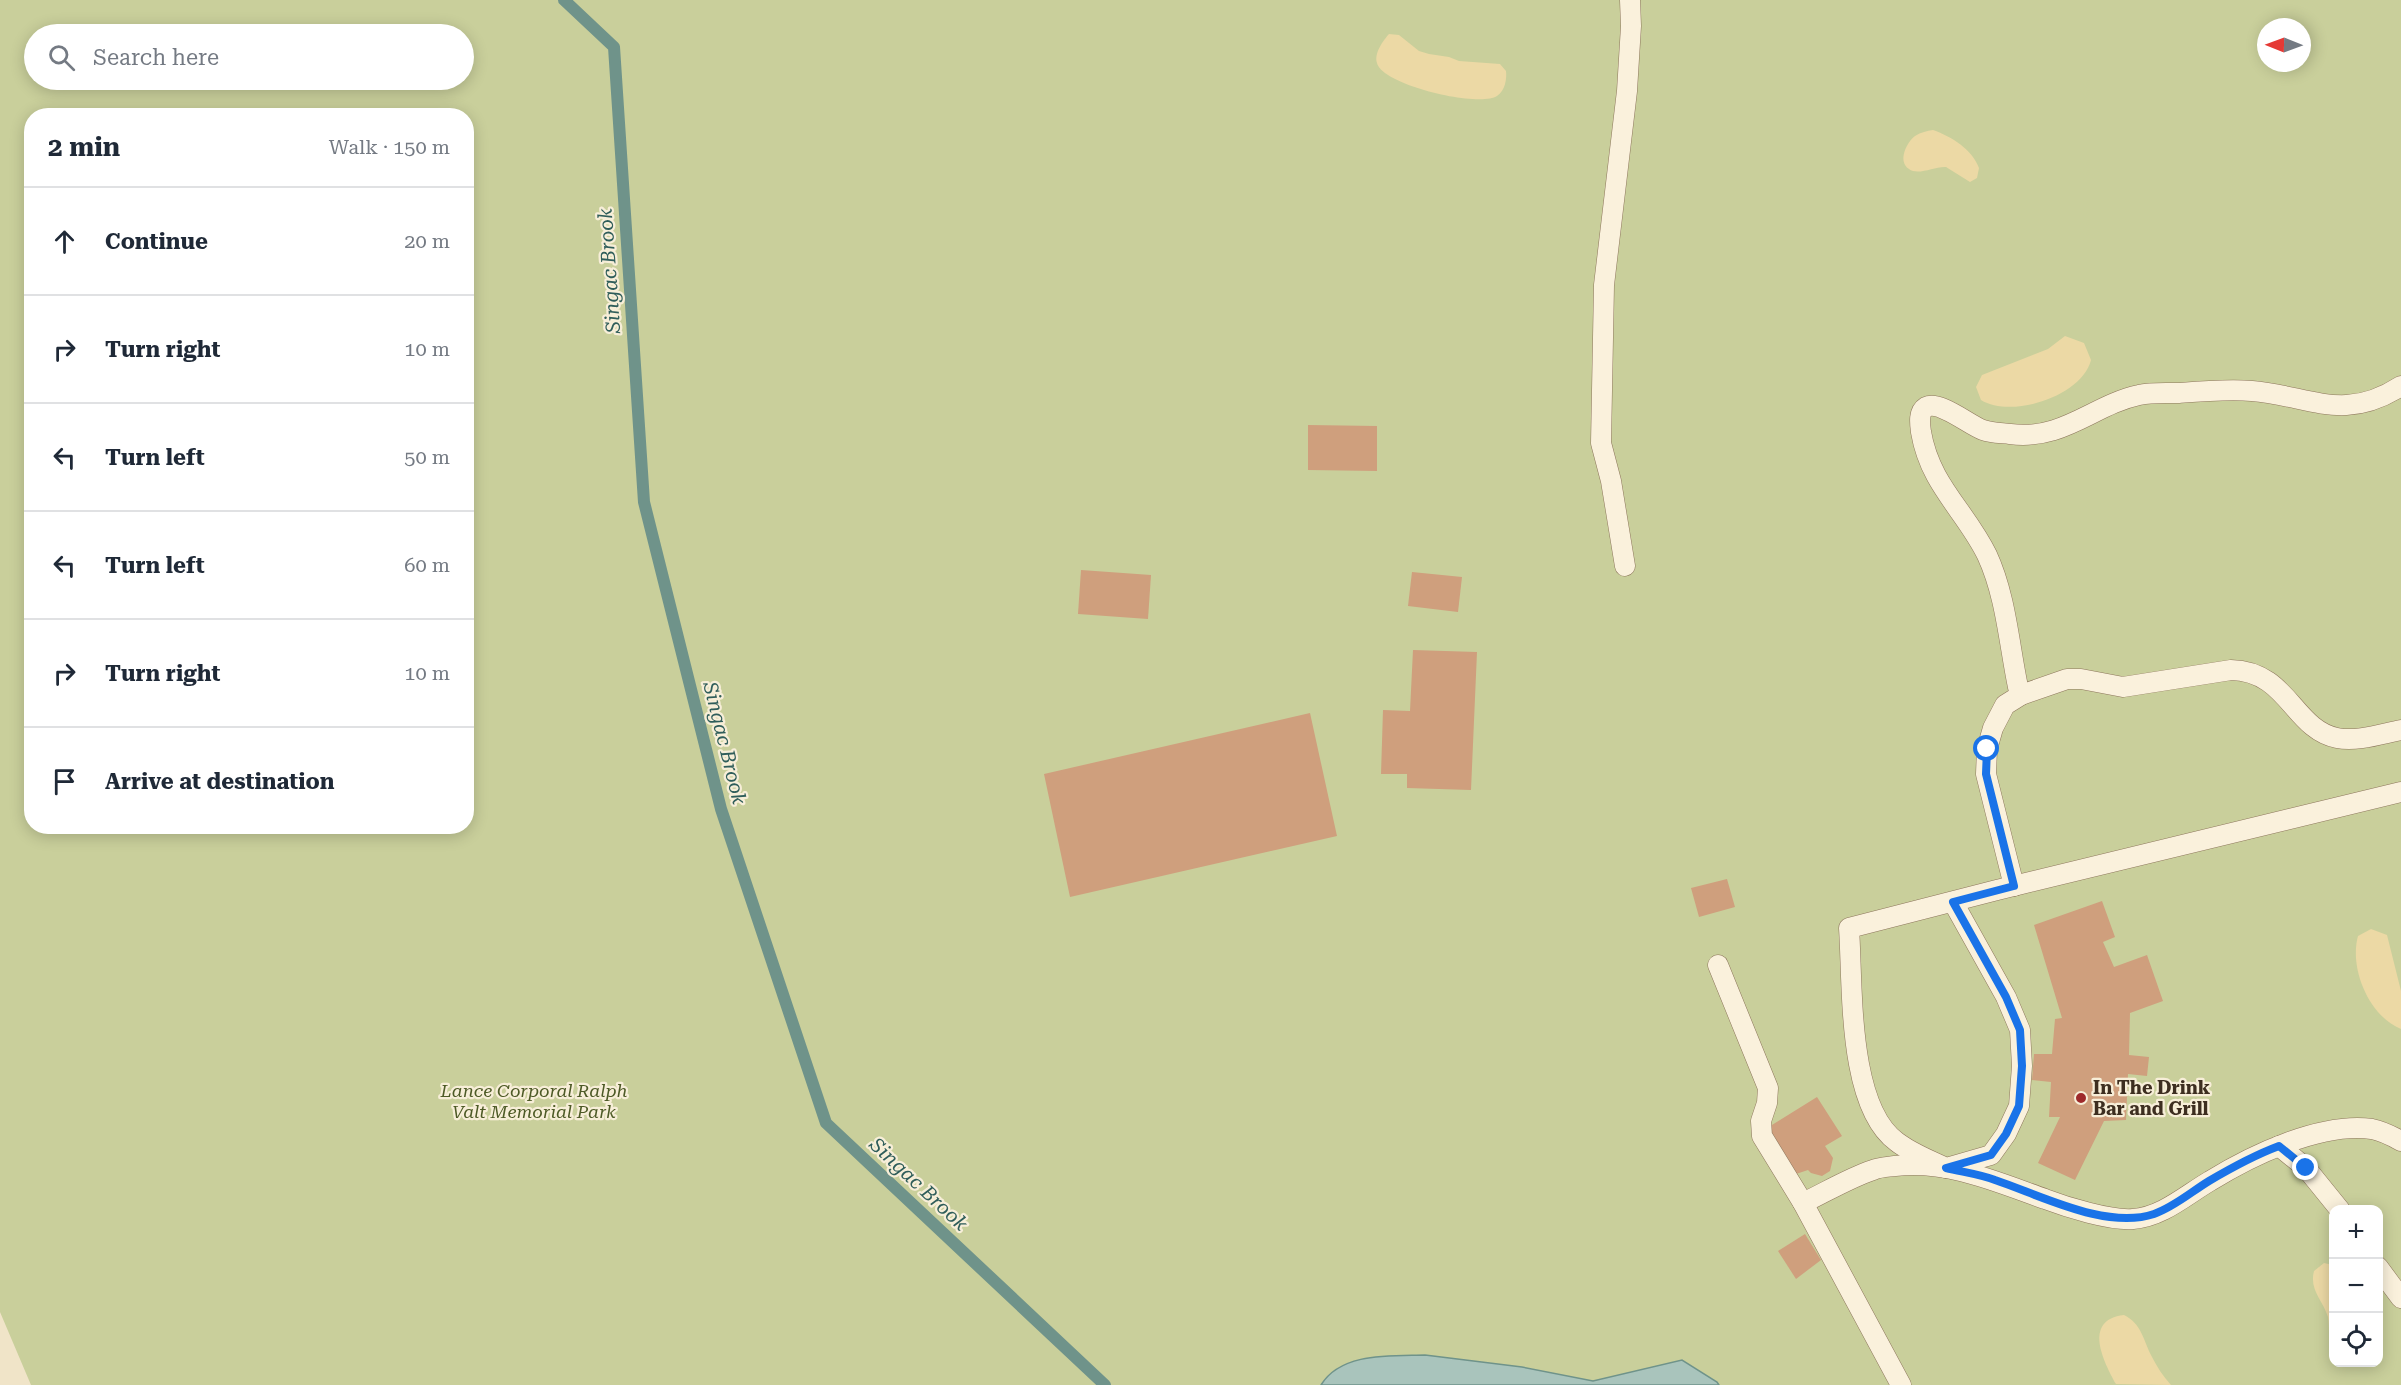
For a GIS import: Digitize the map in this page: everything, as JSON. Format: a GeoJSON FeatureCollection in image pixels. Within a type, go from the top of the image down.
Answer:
{"type":"FeatureCollection","features":[{"type":"Feature","properties":{"kind":"lane"},"geometry":{"type":"LineString","coordinates":[[1625,566],[1611,481],[1601,443],[1604,285],[1627,91],[1631,26],[1630,0]]}},
{"type":"Feature","properties":{"kind":"lane"},"geometry":{"type":"LineString","coordinates":[[2021,695],[2002,601],[1987,555],[1944,491],[1928,462],[1920,422],[1922,410],[1934,405],[1984,431],[2020,435],[2053,431],[2139,395],[2223,390],[2254,391],[2316,405],[2355,405],[2377,399],[2401,386]]}},
{"type":"Feature","properties":{"kind":"lane"},"geometry":{"type":"LineString","coordinates":[[2014,886],[1986,774],[1987,749],[1993,728],[2005,705],[2021,695],[2067,679],[2081,679],[2122,687],[2231,670],[2246,671],[2272,684],[2307,721],[2321,732],[2337,738],[2353,739],[2401,730]]}},
{"type":"Feature","properties":{"kind":"lane"},"geometry":{"type":"LineString","coordinates":[[1953,902],[2006,997],[2017,1022],[2020,1030],[2022,1066],[2019,1106],[2006,1134],[1991,1155],[1946,1168],[1896,1142],[1879,1124],[1865,1092],[1858,1062],[1855,1033],[1849,928],[2014,886],[2401,792]]}},
{"type":"Feature","properties":{"kind":"lane"},"geometry":{"type":"LineString","coordinates":[[1719,965],[1768,1088],[1767,1103],[1761,1121],[1762,1136],[1803,1203],[1901,1385]]}},
{"type":"Feature","properties":{"kind":"lane"},"geometry":{"type":"LineString","coordinates":[[1803,1203],[1875,1169],[1911,1165],[1946,1168],[1994,1179],[2061,1205],[2133,1219],[2164,1209],[2210,1180],[2279,1146],[2318,1134],[2372,1129],[2401,1141]]}},
{"type":"Feature","properties":{"kind":"lane"},"geometry":{"type":"LineString","coordinates":[[2279,1146],[2306,1168],[2337,1205]]}},
{"type":"Feature","properties":{"kind":"lane"},"geometry":{"type":"LineString","coordinates":[[2383,1273],[2401,1298]]}},
{"type":"Feature","properties":{"kind":"green space","name":"Lance Corporal Ralph Valt Memorial Park"},"geometry":{"type":"Polygon","coordinates":[[[0,0],[2401,0],[2401,1385],[31,1385],[0,1312],[0,0]]]}},
{"type":"Feature","properties":{"kind":"sand"},"geometry":{"type":"Polygon","coordinates":[[[1389,34],[1399,35],[1419,51],[1429,54],[1459,61],[1500,64],[1506,71],[1504,88],[1497,96],[1487,99],[1471,99],[1432,92],[1395,79],[1383,71],[1376,59],[1380,47],[1389,34]]]}},
{"type":"Feature","properties":{"kind":"sand"},"geometry":{"type":"Polygon","coordinates":[[[1933,130],[1954,140],[1972,155],[1979,168],[1977,178],[1970,182],[1946,167],[1917,172],[1905,166],[1904,152],[1912,139],[1933,130]]]}},
{"type":"Feature","properties":{"kind":"sand"},"geometry":{"type":"Polygon","coordinates":[[[2065,336],[2084,343],[2091,360],[2085,373],[2074,384],[2044,401],[2027,405],[2010,407],[1994,405],[1981,400],[1976,387],[1982,375],[2048,349],[2065,336]]]}},
{"type":"Feature","properties":{"kind":"sand"},"geometry":{"type":"Polygon","coordinates":[[[2371,929],[2387,935],[2401,991],[2401,1029],[2390,1023],[2371,1003],[2359,976],[2356,963],[2358,936],[2371,929]]]}},
{"type":"Feature","properties":{"kind":"sand"},"geometry":{"type":"Polygon","coordinates":[[[2324,1263],[2329,1264],[2329,1335],[2328,1317],[2313,1284],[2314,1271],[2324,1263]]]}},
{"type":"Feature","properties":{"kind":"sand"},"geometry":{"type":"Polygon","coordinates":[[[2124,1315],[2135,1323],[2156,1364],[2171,1385],[2116,1384],[2102,1354],[2100,1333],[2103,1325],[2111,1318],[2124,1315]]]}},
{"type":"Feature","properties":{"kind":"water"},"geometry":{"type":"Polygon","coordinates":[[[1425,1355],[1522,1367],[1593,1381],[1682,1360],[1719,1385],[1321,1385],[1330,1374],[1354,1361],[1382,1356],[1425,1355]]]}},
{"type":"Feature","properties":{"kind":"building"},"geometry":{"type":"Polygon","coordinates":[[[1308,425],[1377,426],[1377,471],[1308,470],[1308,425]]]}},
{"type":"Feature","properties":{"kind":"building"},"geometry":{"type":"Polygon","coordinates":[[[1081,570],[1151,575],[1148,619],[1078,614],[1081,570]]]}},
{"type":"Feature","properties":{"kind":"building"},"geometry":{"type":"Polygon","coordinates":[[[1412,572],[1462,577],[1458,612],[1408,606],[1412,572]]]}},
{"type":"Feature","properties":{"kind":"building"},"geometry":{"type":"Polygon","coordinates":[[[1413,650],[1477,652],[1471,790],[1407,788],[1407,774],[1381,774],[1383,710],[1410,711],[1413,650]]]}},
{"type":"Feature","properties":{"kind":"building"},"geometry":{"type":"Polygon","coordinates":[[[1310,713],[1337,836],[1070,897],[1044,774],[1310,713]]]}},
{"type":"Feature","properties":{"kind":"building"},"geometry":{"type":"Polygon","coordinates":[[[1727,879],[1735,907],[1699,917],[1691,888],[1727,879]]]}},
{"type":"Feature","properties":{"kind":"building"},"geometry":{"type":"Polygon","coordinates":[[[2102,901],[2115,937],[2103,942],[2114,967],[2147,955],[2163,1001],[2130,1013],[2129,1055],[2149,1057],[2147,1076],[2128,1074],[2126,1120],[2104,1121],[2075,1180],[2038,1163],[2060,1117],[2049,1117],[2051,1082],[2032,1080],[2034,1054],[2052,1054],[2055,1019],[2062,1018],[2034,925],[2102,901]]]}},
{"type":"Feature","properties":{"kind":"building"},"geometry":{"type":"Polygon","coordinates":[[[1817,1097],[1842,1136],[1825,1146],[1833,1158],[1830,1171],[1822,1176],[1808,1170],[1796,1174],[1767,1128],[1817,1097]]]}},
{"type":"Feature","properties":{"kind":"building"},"geometry":{"type":"Polygon","coordinates":[[[1805,1234],[1821,1260],[1796,1279],[1778,1251],[1805,1234]]]}},
{"type":"Feature","properties":{"kind":"waterway","name":"Singac Brook"},"geometry":{"type":"LineString","coordinates":[[564,0],[614,47],[644,502],[721,809],[826,1123],[1105,1385]]}},
{"type":"Feature","properties":{"kind":"place","name":"In The Drink Bar and Grill"},"geometry":{"type":"Point","coordinates":[2081,1098]}},
{"type":"Feature","properties":{"kind":"route"},"geometry":{"type":"LineString","coordinates":[[1987,749],[1986,774],[2014,886],[1953,902],[2006,997],[2020,1030],[2022,1066],[2019,1106],[2006,1134],[1991,1155],[1946,1168],[1994,1179],[2061,1205],[2133,1219],[2155,1213],[2174,1204],[2210,1180],[2279,1146],[2306,1168]]}}]}
